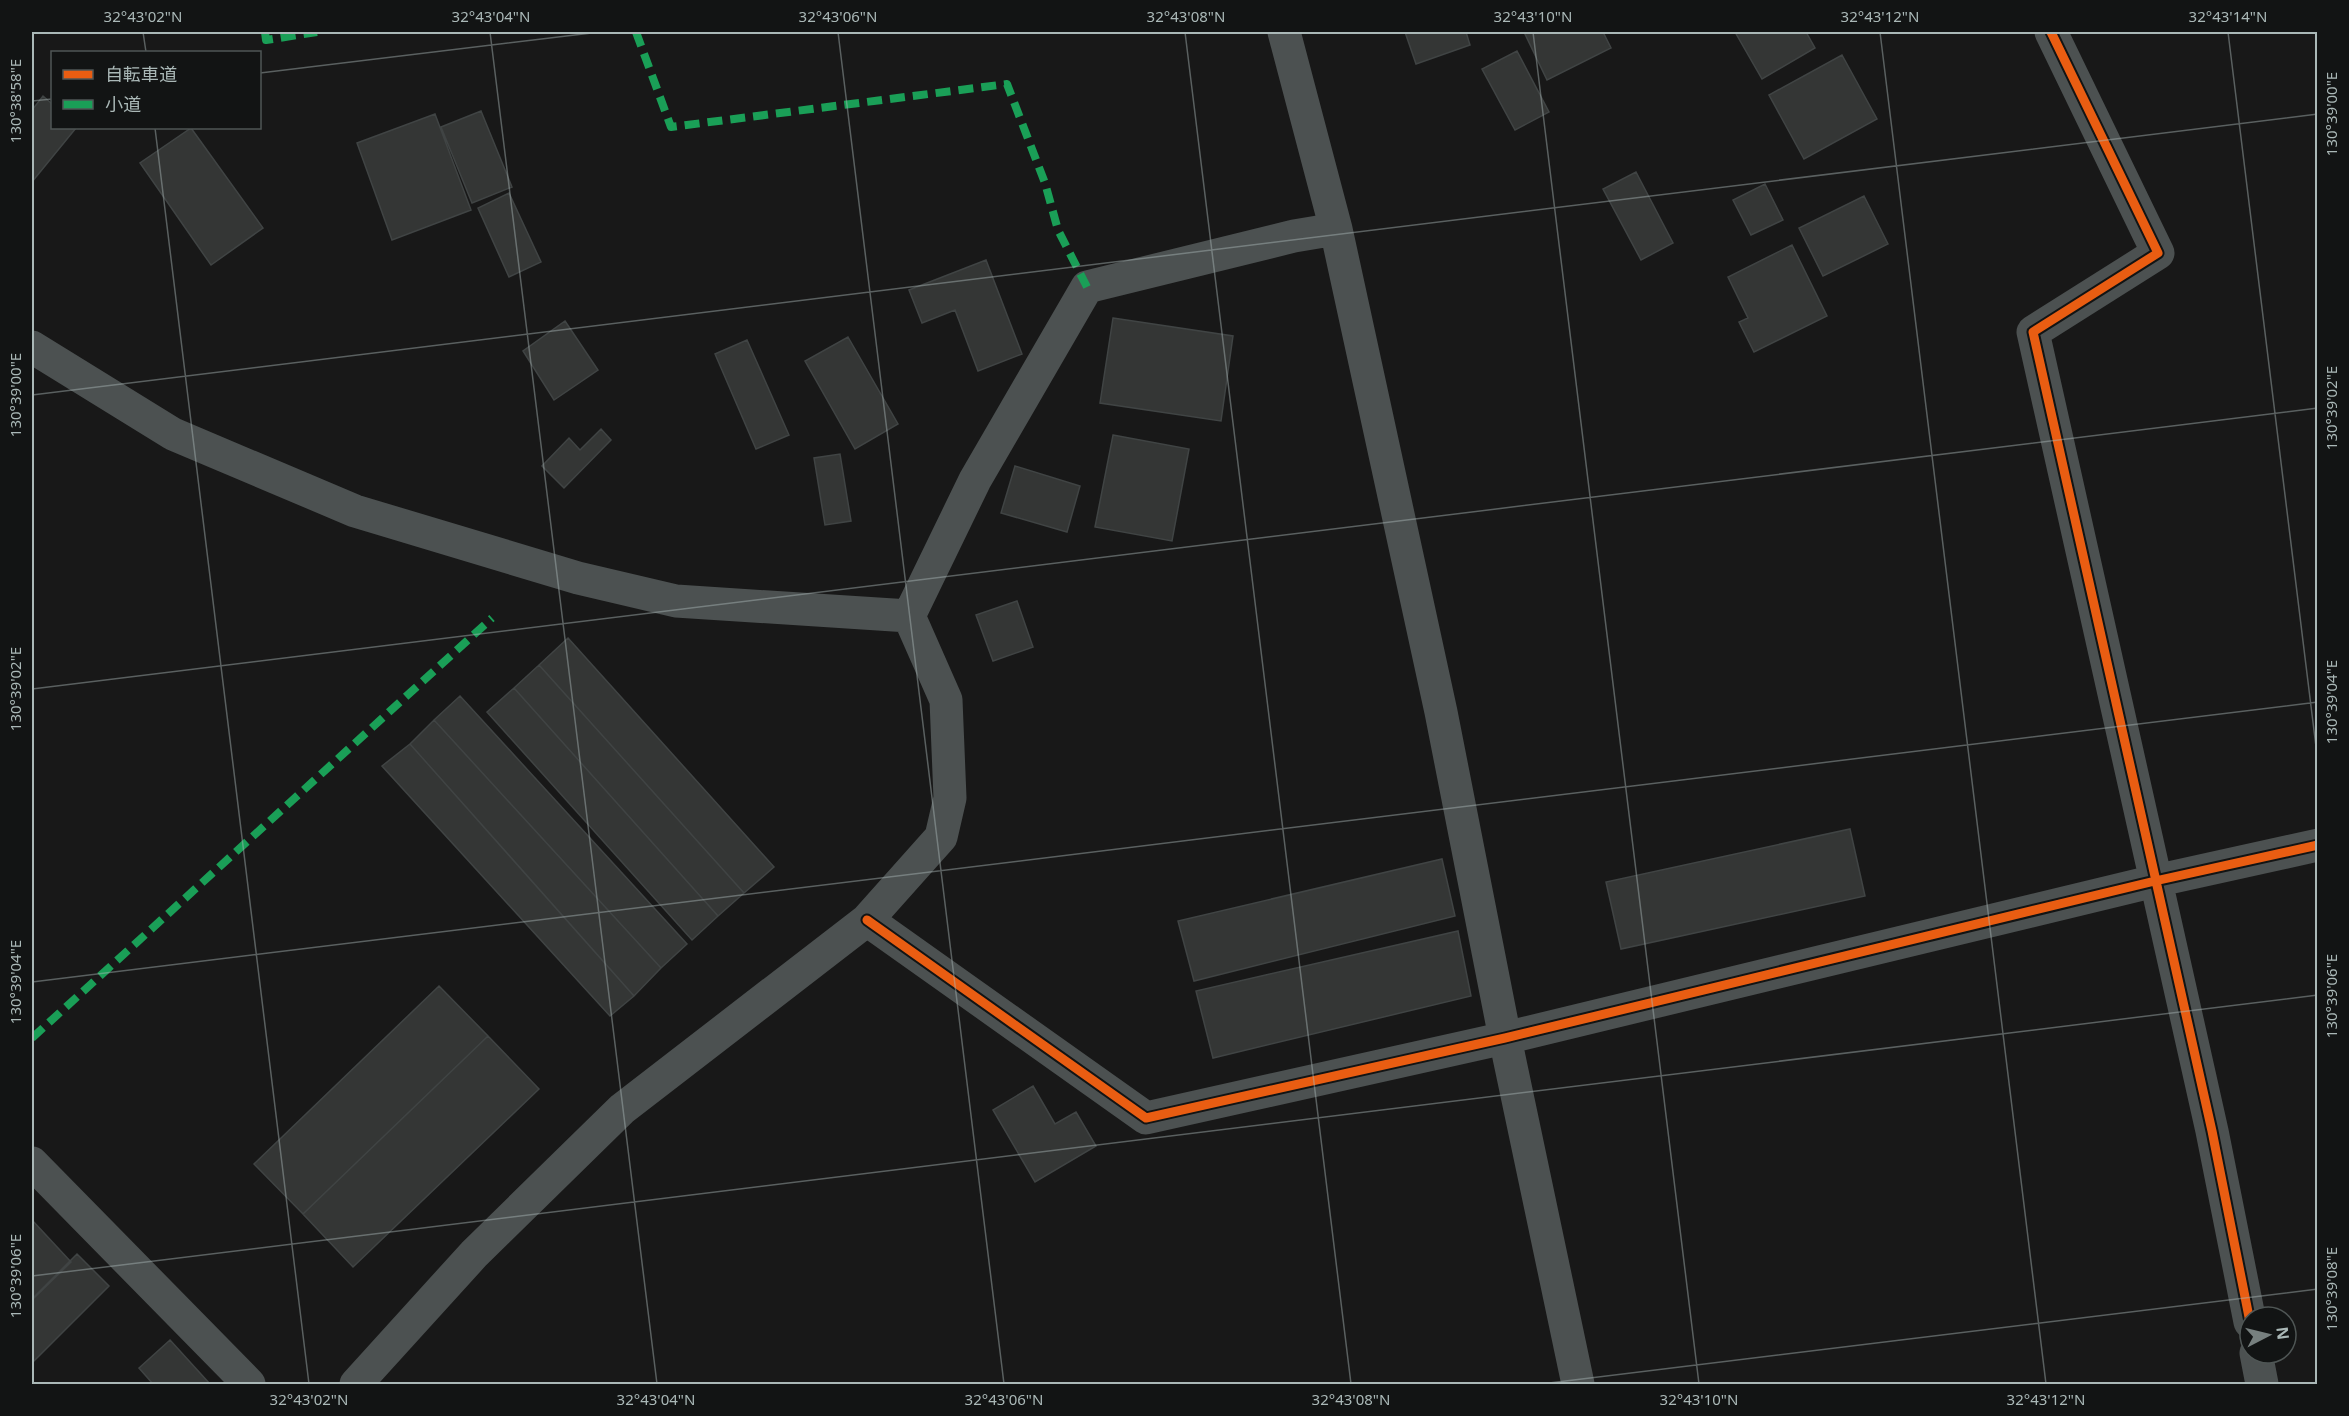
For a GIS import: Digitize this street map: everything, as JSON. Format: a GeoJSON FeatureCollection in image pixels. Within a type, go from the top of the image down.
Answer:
{"type":"FeatureCollection","features":[{"type":"Feature","properties":{"kind":"street"},"geometry":{"type":"LineString","coordinates":[[1284,32],[1336,229],[1441,711],[1505,1038],[1578,1384]]}},
{"type":"Feature","properties":{"kind":"street"},"geometry":{"type":"LineString","coordinates":[[2051,32],[2158,254],[2034,332],[2209,1120],[2247,1305]]}},
{"type":"Feature","properties":{"kind":"street"},"geometry":{"type":"LineString","coordinates":[[356,1384],[474,1254],[622,1109],[867,920],[941,837],[951,798],[946,700],[909,616],[975,480],[1087,286],[1294,236],[1336,229]]}},
{"type":"Feature","properties":{"kind":"street"},"geometry":{"type":"LineString","coordinates":[[32,347],[173,434],[355,511],[578,578],[676,601],[909,616]]}},
{"type":"Feature","properties":{"kind":"street"},"geometry":{"type":"LineString","coordinates":[[867,920],[1146,1118],[1505,1038],[2155,881],[2318,845]]}},
{"type":"Feature","properties":{"kind":"street"},"geometry":{"type":"LineString","coordinates":[[32,1163],[249,1384]]}},
{"type":"Feature","properties":{"kind":"street"},"geometry":{"type":"LineString","coordinates":[[2258,1365],[2262,1384]]}},
{"type":"Feature","properties":{"kind":"building"},"geometry":{"type":"Polygon","coordinates":[[[1405,32],[1466,32],[1470,45],[1416,64],[1405,32]]]}},
{"type":"Feature","properties":{"kind":"building"},"geometry":{"type":"Polygon","coordinates":[[[1524,32],[1603,32],[1611,48],[1547,80],[1524,32]]]}},
{"type":"Feature","properties":{"kind":"building"},"geometry":{"type":"Polygon","coordinates":[[[1735,32],[1806,32],[1815,48],[1762,79],[1735,32]]]}},
{"type":"Feature","properties":{"kind":"building"},"geometry":{"type":"Polygon","coordinates":[[[1517,51],[1549,112],[1515,130],[1482,69],[1517,51]]]}},
{"type":"Feature","properties":{"kind":"building"},"geometry":{"type":"Polygon","coordinates":[[[1842,55],[1877,119],[1804,159],[1769,95],[1842,55]]]}},
{"type":"Feature","properties":{"kind":"building"},"geometry":{"type":"Polygon","coordinates":[[[43,96],[51,103],[51,129],[75,129],[32,182],[32,110],[43,96]]]}},
{"type":"Feature","properties":{"kind":"building"},"geometry":{"type":"Polygon","coordinates":[[[481,111],[512,187],[472,203],[441,127],[481,111]]]}},
{"type":"Feature","properties":{"kind":"building"},"geometry":{"type":"Polygon","coordinates":[[[435,114],[471,210],[392,240],[357,143],[435,114]]]}},
{"type":"Feature","properties":{"kind":"building"},"geometry":{"type":"Polygon","coordinates":[[[192,129],[263,228],[211,265],[140,163],[192,129]]]}},
{"type":"Feature","properties":{"kind":"building"},"geometry":{"type":"Polygon","coordinates":[[[1636,172],[1673,243],[1641,260],[1603,189],[1636,172]]]}},
{"type":"Feature","properties":{"kind":"building"},"geometry":{"type":"Polygon","coordinates":[[[1765,184],[1783,220],[1751,235],[1733,200],[1765,184]]]}},
{"type":"Feature","properties":{"kind":"building"},"geometry":{"type":"Polygon","coordinates":[[[509,193],[541,262],[509,277],[478,208],[509,193]]]}},
{"type":"Feature","properties":{"kind":"building"},"geometry":{"type":"Polygon","coordinates":[[[1864,196],[1888,244],[1823,276],[1799,228],[1864,196]]]}},
{"type":"Feature","properties":{"kind":"building"},"geometry":{"type":"Polygon","coordinates":[[[1792,245],[1827,316],[1754,352],[1739,322],[1748,318],[1728,277],[1792,245]]]}},
{"type":"Feature","properties":{"kind":"building"},"geometry":{"type":"Polygon","coordinates":[[[986,260],[1022,354],[978,371],[955,310],[922,323],[909,290],[986,260]]]}},
{"type":"Feature","properties":{"kind":"building"},"geometry":{"type":"Polygon","coordinates":[[[1113,318],[1233,336],[1221,421],[1100,403],[1113,318]]]}},
{"type":"Feature","properties":{"kind":"building"},"geometry":{"type":"Polygon","coordinates":[[[565,321],[598,370],[554,400],[523,351],[565,321]]]}},
{"type":"Feature","properties":{"kind":"building"},"geometry":{"type":"Polygon","coordinates":[[[848,337],[898,424],[855,449],[805,361],[848,337]]]}},
{"type":"Feature","properties":{"kind":"building"},"geometry":{"type":"Polygon","coordinates":[[[747,340],[789,435],[756,449],[715,354],[747,340]]]}},
{"type":"Feature","properties":{"kind":"building"},"geometry":{"type":"Polygon","coordinates":[[[601,429],[611,440],[564,488],[542,466],[569,438],[580,450],[601,429]]]}},
{"type":"Feature","properties":{"kind":"building"},"geometry":{"type":"Polygon","coordinates":[[[1113,435],[1189,449],[1172,541],[1095,527],[1113,435]]]}},
{"type":"Feature","properties":{"kind":"building"},"geometry":{"type":"Polygon","coordinates":[[[840,454],[851,521],[825,525],[814,458],[840,454]]]}},
{"type":"Feature","properties":{"kind":"building"},"geometry":{"type":"Polygon","coordinates":[[[1015,466],[1080,486],[1067,532],[1001,513],[1015,466]]]}},
{"type":"Feature","properties":{"kind":"building"},"geometry":{"type":"Polygon","coordinates":[[[1017,601],[1033,647],[993,661],[976,615],[1017,601]]]}},
{"type":"Feature","properties":{"kind":"building"},"geometry":{"type":"Polygon","coordinates":[[[568,638],[774,867],[744,893],[539,665],[568,638]]]}},
{"type":"Feature","properties":{"kind":"building"},"geometry":{"type":"Polygon","coordinates":[[[539,665],[744,893],[718,916],[514,688],[539,665]]]}},
{"type":"Feature","properties":{"kind":"building"},"geometry":{"type":"Polygon","coordinates":[[[514,688],[718,916],[692,940],[487,712],[514,688]]]}},
{"type":"Feature","properties":{"kind":"building"},"geometry":{"type":"Polygon","coordinates":[[[460,696],[687,944],[661,968],[434,720],[460,696]]]}},
{"type":"Feature","properties":{"kind":"building"},"geometry":{"type":"Polygon","coordinates":[[[434,720],[661,968],[634,996],[410,744],[434,720]]]}},
{"type":"Feature","properties":{"kind":"building"},"geometry":{"type":"Polygon","coordinates":[[[410,744],[634,996],[610,1016],[382,766],[410,744]]]}},
{"type":"Feature","properties":{"kind":"building"},"geometry":{"type":"Polygon","coordinates":[[[1850,829],[1865,896],[1621,949],[1606,882],[1850,829]]]}},
{"type":"Feature","properties":{"kind":"building"},"geometry":{"type":"Polygon","coordinates":[[[1442,859],[1455,916],[1194,981],[1178,921],[1442,859]]]}},
{"type":"Feature","properties":{"kind":"building"},"geometry":{"type":"Polygon","coordinates":[[[1458,931],[1471,996],[1213,1058],[1196,991],[1458,931]]]}},
{"type":"Feature","properties":{"kind":"building"},"geometry":{"type":"Polygon","coordinates":[[[439,986],[488,1036],[303,1214],[254,1164],[439,986]]]}},
{"type":"Feature","properties":{"kind":"building"},"geometry":{"type":"Polygon","coordinates":[[[488,1036],[539,1089],[353,1267],[303,1214],[488,1036]]]}},
{"type":"Feature","properties":{"kind":"building"},"geometry":{"type":"Polygon","coordinates":[[[1033,1086],[1055,1124],[1076,1112],[1096,1146],[1035,1182],[993,1110],[1033,1086]]]}},
{"type":"Feature","properties":{"kind":"building"},"geometry":{"type":"Polygon","coordinates":[[[32,1220],[71,1262],[32,1300],[32,1220]]]}},
{"type":"Feature","properties":{"kind":"building"},"geometry":{"type":"Polygon","coordinates":[[[77,1254],[109,1286],[32,1363],[32,1299],[77,1254]]]}},
{"type":"Feature","properties":{"kind":"building"},"geometry":{"type":"Polygon","coordinates":[[[170,1340],[210,1384],[153,1384],[139,1368],[170,1340]]]}},
{"type":"Feature","properties":{"kind":"marked path"},"geometry":{"type":"LineString","coordinates":[[265,32],[266,40],[317,32]]}},
{"type":"Feature","properties":{"kind":"marked path"},"geometry":{"type":"LineString","coordinates":[[636,32],[671,127],[1007,84],[1045,183],[1058,230],[1087,287]]}},
{"type":"Feature","properties":{"kind":"marked path"},"geometry":{"type":"LineString","coordinates":[[32,1038],[492,618]]}},
{"type":"Feature","properties":{"kind":"cycle path"},"geometry":{"type":"LineString","coordinates":[[2051,32],[2158,253],[2033,332],[2212,1131],[2247,1305]]}},
{"type":"Feature","properties":{"kind":"cycle path"},"geometry":{"type":"LineString","coordinates":[[867,920],[1146,1118],[1505,1038],[2155,881],[2318,845]]}}]}
